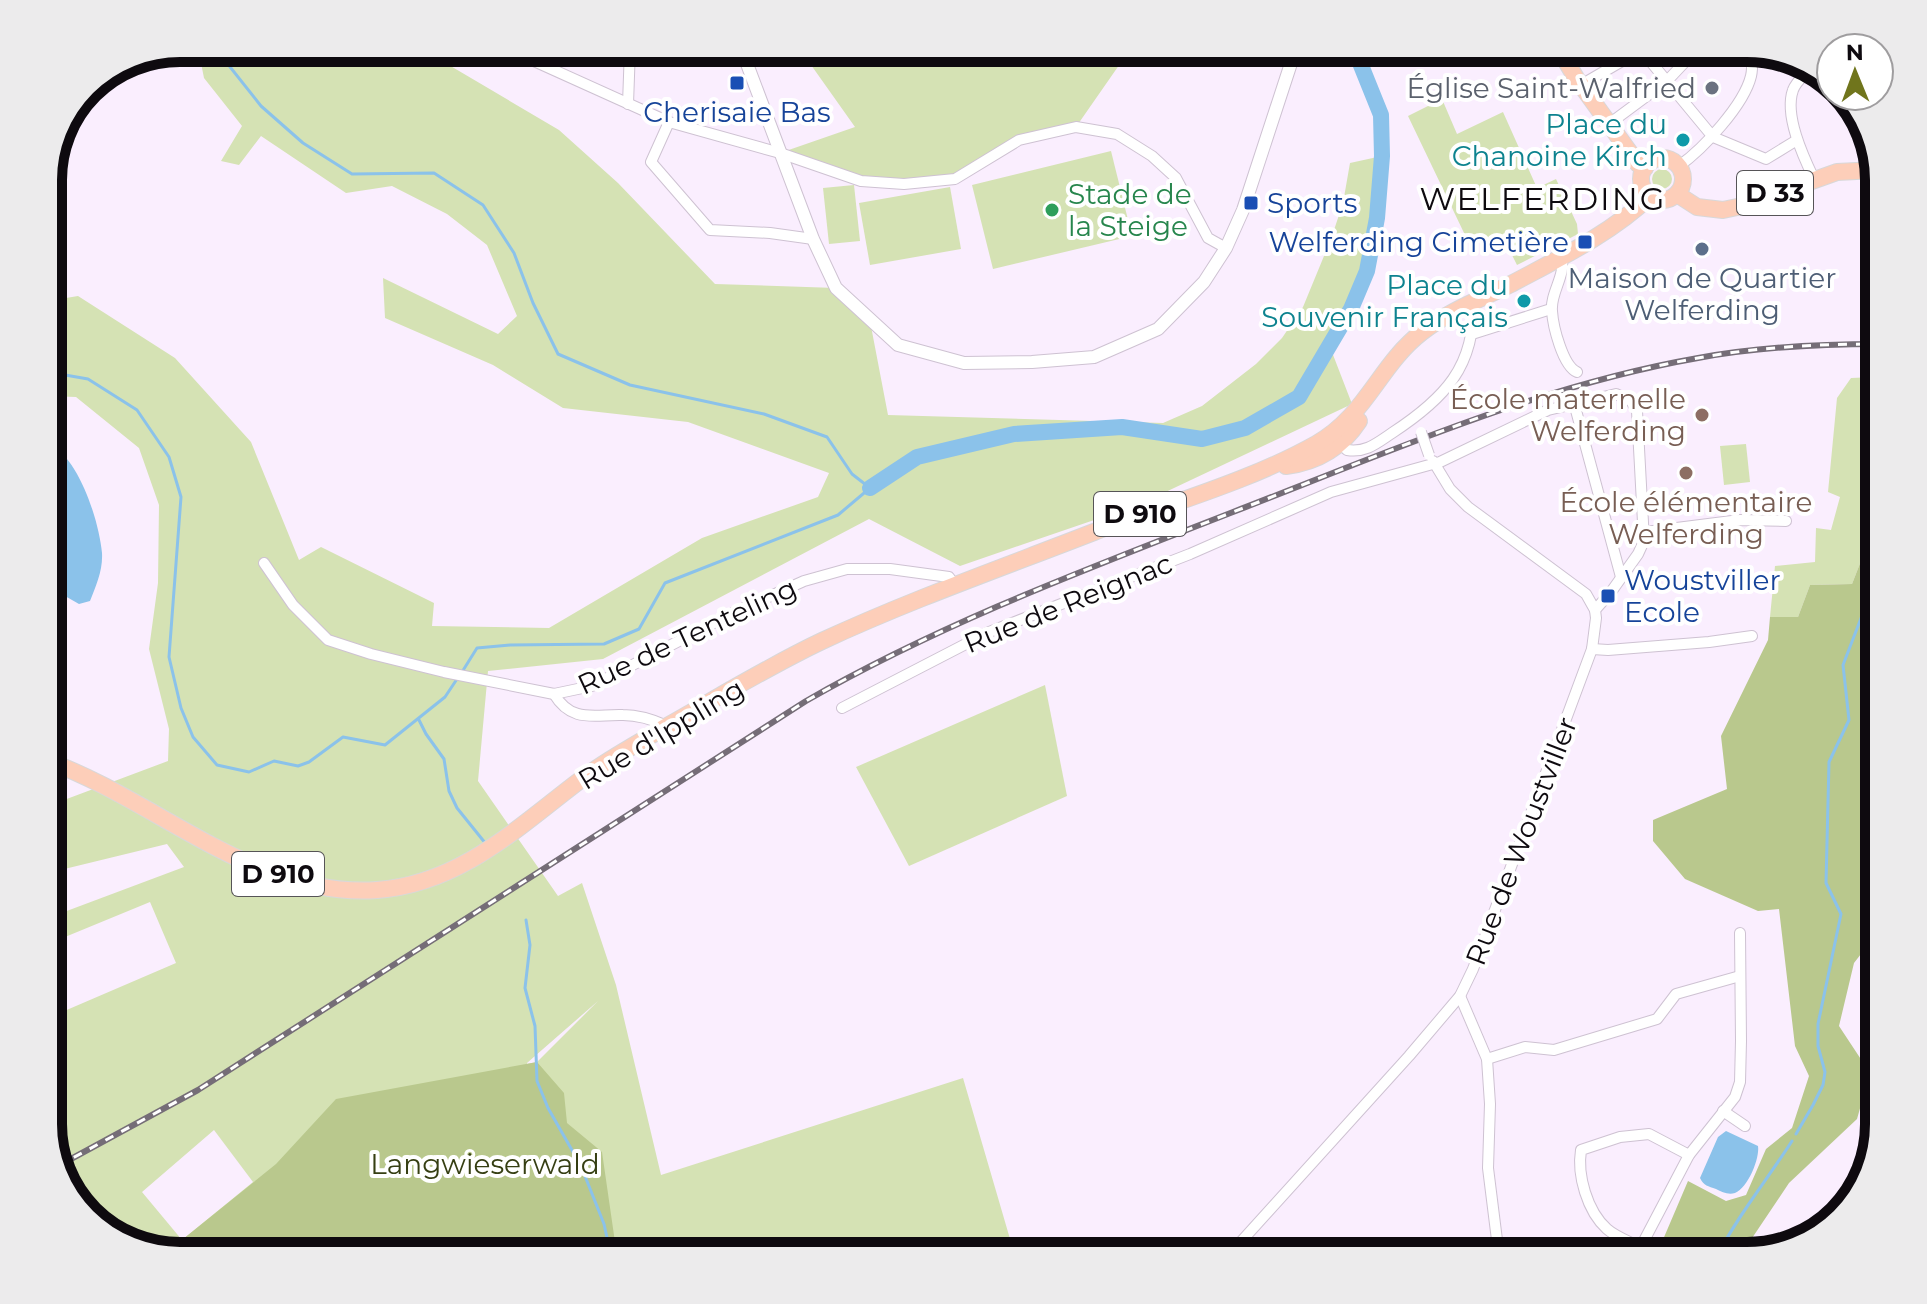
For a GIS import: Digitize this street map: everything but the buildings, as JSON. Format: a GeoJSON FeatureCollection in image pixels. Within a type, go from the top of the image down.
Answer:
{"type":"FeatureCollection","features":[{"type":"Feature","properties":{"kind":"main road"},"geometry":{"type":"LineString","coordinates":[[1567,62],[1638,164],[1645,168]]}},
{"type":"Feature","properties":{"kind":"main road"},"geometry":{"type":"LineString","coordinates":[[1660,158],[1679,166],[1683,182],[1677,194],[1664,200],[1650,196],[1642,182],[1645,168],[1660,158]]}},
{"type":"Feature","properties":{"kind":"main road","name":"D 33"},"geometry":{"type":"LineString","coordinates":[[1677,194],[1697,207],[1723,210],[1837,172],[1864,171]]}},
{"type":"Feature","properties":{"kind":"main road","name":"Rue d'Ippling"},"geometry":{"type":"LineString","coordinates":[[62,766],[240,859],[282,876],[336,890],[383,890],[440,876],[481,856],[598,768],[667,726],[826,639],[955,586],[1268,468],[1310,461],[1336,439],[1413,340],[1473,302],[1561,256],[1638,208],[1650,196]]}},
{"type":"Feature","properties":{"kind":"main road","name":"Rue d'Ippling"},"geometry":{"type":"LineString","coordinates":[[62,764],[67,768]]}},
{"type":"Feature","properties":{"kind":"street"},"geometry":{"type":"LineString","coordinates":[[536,62],[669,122],[780,153],[861,181],[904,184],[955,179],[1019,140],[1076,127],[1117,134],[1152,156],[1176,178],[1208,238],[1226,248]]}},
{"type":"Feature","properties":{"kind":"street"},"geometry":{"type":"LineString","coordinates":[[628,104],[630,62]]}},
{"type":"Feature","properties":{"kind":"street"},"geometry":{"type":"LineString","coordinates":[[746,62],[813,239],[836,288],[898,345],[964,363],[1094,357],[1158,329],[1204,282],[1226,248],[1243,210],[1291,62]]}},
{"type":"Feature","properties":{"kind":"street"},"geometry":{"type":"LineString","coordinates":[[1581,85],[1620,62]]}},
{"type":"Feature","properties":{"kind":"street"},"geometry":{"type":"LineString","coordinates":[[1651,62],[1713,137],[1766,159],[1797,140]]}},
{"type":"Feature","properties":{"kind":"street"},"geometry":{"type":"LineString","coordinates":[[1609,124],[1656,90],[1685,62]]}},
{"type":"Feature","properties":{"kind":"street"},"geometry":{"type":"LineString","coordinates":[[1679,166],[1713,137],[1751,76],[1752,62]]}},
{"type":"Feature","properties":{"kind":"street"},"geometry":{"type":"LineString","coordinates":[[1803,76],[1793,89],[1791,106],[1797,140],[1814,179]]}},
{"type":"Feature","properties":{"kind":"street"},"geometry":{"type":"LineString","coordinates":[[669,122],[651,162],[710,230],[813,239]]}},
{"type":"Feature","properties":{"kind":"street"},"geometry":{"type":"LineString","coordinates":[[1561,256],[1562,271],[1551,309],[1566,363],[1577,372]]}},
{"type":"Feature","properties":{"kind":"street"},"geometry":{"type":"LineString","coordinates":[[1336,439],[1349,450],[1365,450],[1417,416],[1441,395],[1467,355],[1472,334],[1473,302]]}},
{"type":"Feature","properties":{"kind":"street"},"geometry":{"type":"LineString","coordinates":[[1472,334],[1551,309]]}},
{"type":"Feature","properties":{"kind":"street","name":"Rue de Reignac"},"geometry":{"type":"LineString","coordinates":[[842,708],[945,653],[1025,618],[1190,554],[1331,492],[1432,459],[1548,410],[1574,403],[1616,394],[1626,397],[1634,405],[1638,418],[1645,532]]}},
{"type":"Feature","properties":{"kind":"street"},"geometry":{"type":"LineString","coordinates":[[1574,403],[1621,577]]}},
{"type":"Feature","properties":{"kind":"street"},"geometry":{"type":"LineString","coordinates":[[1417,416],[1432,459],[1450,489],[1468,507],[1580,589],[1595,610],[1641,549],[1645,532],[1740,520],[1786,521]]}},
{"type":"Feature","properties":{"kind":"street","name":"Rue de Tenteling"},"geometry":{"type":"LineString","coordinates":[[264,563],[293,605],[328,640],[444,672],[554,694],[592,686],[733,613],[804,581],[847,569],[890,569],[949,577],[955,586]]}},
{"type":"Feature","properties":{"kind":"street","name":"Rue de Woustviller"},"geometry":{"type":"LineString","coordinates":[[1241,1242],[1460,996],[1536,805],[1592,649],[1596,629],[1595,610]]}},
{"type":"Feature","properties":{"kind":"street"},"geometry":{"type":"LineString","coordinates":[[1592,649],[1709,642],[1752,636]]}},
{"type":"Feature","properties":{"kind":"street"},"geometry":{"type":"LineString","coordinates":[[554,694],[568,709],[584,716],[602,718],[627,715],[667,726]]}},
{"type":"Feature","properties":{"kind":"street"},"geometry":{"type":"LineString","coordinates":[[1644,1242],[1689,1155],[1735,1097],[1740,1082],[1740,933]]}},
{"type":"Feature","properties":{"kind":"street"},"geometry":{"type":"LineString","coordinates":[[1487,1059],[1525,1047],[1554,1050],[1657,1019],[1676,994],[1740,976]]}},
{"type":"Feature","properties":{"kind":"street"},"geometry":{"type":"LineString","coordinates":[[1460,996],[1487,1059],[1490,1104],[1488,1168],[1497,1242]]}},
{"type":"Feature","properties":{"kind":"street"},"geometry":{"type":"LineString","coordinates":[[1723,1111],[1745,1126]]}},
{"type":"Feature","properties":{"kind":"street"},"geometry":{"type":"LineString","coordinates":[[1625,1242],[1607,1229],[1590,1206],[1579,1163],[1581,1150],[1620,1137],[1649,1134],[1689,1155]]}},
{"type":"Feature","properties":{"kind":"green space"},"geometry":{"type":"Polygon","coordinates":[[[201,62],[444,62],[559,130],[618,183],[715,284],[836,288],[870,321],[888,415],[1163,423],[1202,406],[1256,364],[1282,338],[1303,307],[1331,239],[1343,203],[1350,163],[1382,156],[1377,218],[1367,271],[1330,347],[1352,404],[1138,505],[960,566],[869,519],[603,659],[488,671],[478,781],[558,896],[582,883],[616,985],[661,1175],[963,1078],[1011,1242],[180,1242],[142,1236],[128,1230],[91,1202],[71,1169],[62,1132],[62,1012],[176,963],[150,902],[62,938],[62,913],[184,867],[167,844],[62,870],[62,801],[168,761],[169,729],[149,649],[158,583],[159,505],[139,448],[76,397],[62,396],[62,299],[78,296],[175,358],[251,442],[299,560],[321,547],[434,603],[432,626],[549,628],[702,538],[818,497],[829,473],[688,422],[563,408],[493,365],[385,318],[383,278],[498,334],[517,316],[487,245],[447,214],[392,186],[346,193],[261,136],[239,165],[221,161],[242,126],[204,78],[201,62]],[[598,1001],[527,1064],[537,1062],[598,1001]],[[214,1130],[142,1192],[182,1240],[253,1182],[214,1130]]]}},
{"type":"Feature","properties":{"kind":"green space"},"geometry":{"type":"Polygon","coordinates":[[[809,62],[1121,62],[1076,127],[1019,140],[955,179],[861,181],[780,153],[855,127],[809,62]]]}},
{"type":"Feature","properties":{"kind":"green space"},"geometry":{"type":"Polygon","coordinates":[[[1442,99],[1457,134],[1503,112],[1537,188],[1556,179],[1577,224],[1578,234],[1517,265],[1507,245],[1497,250],[1493,244],[1465,235],[1408,116],[1442,99]]]}},
{"type":"Feature","properties":{"kind":"green space","name":"Stade de la Steige"},"geometry":{"type":"Polygon","coordinates":[[[1111,151],[1132,236],[993,269],[972,185],[1111,151]]]}},
{"type":"Feature","properties":{"kind":"green space"},"geometry":{"type":"Polygon","coordinates":[[[1662,169],[1669,172],[1672,179],[1669,186],[1662,189],[1655,186],[1652,179],[1655,172],[1662,169]]]}},
{"type":"Feature","properties":{"kind":"green space"},"geometry":{"type":"Polygon","coordinates":[[[854,185],[860,241],[829,244],[823,188],[854,185]]]}},
{"type":"Feature","properties":{"kind":"green space"},"geometry":{"type":"Polygon","coordinates":[[[950,187],[961,249],[870,265],[859,203],[950,187]]]}},
{"type":"Feature","properties":{"kind":"green space"},"geometry":{"type":"Polygon","coordinates":[[[1865,377],[1865,551],[1852,584],[1810,585],[1798,617],[1770,617],[1775,566],[1815,562],[1816,528],[1831,530],[1840,497],[1828,492],[1837,398],[1851,378],[1865,377]]]}},
{"type":"Feature","properties":{"kind":"green space"},"geometry":{"type":"Polygon","coordinates":[[[1746,444],[1750,482],[1724,485],[1720,446],[1746,444]]]}},
{"type":"Feature","properties":{"kind":"green space"},"geometry":{"type":"Polygon","coordinates":[[[1865,551],[1865,949],[1854,963],[1839,1026],[1865,1065],[1865,1091],[1857,1119],[1789,1183],[1750,1242],[1662,1242],[1688,1181],[1726,1201],[1746,1195],[1766,1149],[1792,1128],[1809,1076],[1795,1046],[1779,909],[1758,911],[1685,879],[1653,841],[1653,820],[1727,789],[1721,736],[1768,640],[1770,617],[1798,617],[1810,585],[1852,584],[1865,551]]]}},
{"type":"Feature","properties":{"kind":"green space"},"geometry":{"type":"Polygon","coordinates":[[[1045,685],[1067,796],[909,866],[856,767],[1045,685]]]}},
{"type":"Feature","properties":{"kind":"green space","name":"Langwieserwald"},"geometry":{"type":"Polygon","coordinates":[[[537,1062],[564,1093],[567,1123],[602,1152],[615,1242],[179,1242],[276,1164],[336,1099],[537,1062]]]}},
{"type":"Feature","properties":{"kind":"water"},"geometry":{"type":"Polygon","coordinates":[[[62,454],[86,491],[100,540],[102,559],[90,601],[79,604],[65,596],[62,589],[62,454]]]}},
{"type":"Feature","properties":{"kind":"water"},"geometry":{"type":"Polygon","coordinates":[[[1726,1131],[1758,1146],[1749,1179],[1732,1194],[1706,1185],[1700,1178],[1718,1137],[1726,1131]]]}},
{"type":"Feature","properties":{"kind":"waterway"},"geometry":{"type":"LineString","coordinates":[[226,62],[261,106],[303,143],[352,174],[434,173],[483,205],[514,253],[533,303],[558,354],[630,385],[764,414],[827,437],[852,474],[870,488],[838,515],[665,583],[639,629],[604,644],[477,648],[462,672]]}},
{"type":"Feature","properties":{"kind":"waterway"},"geometry":{"type":"LineString","coordinates":[[870,488],[917,457],[1014,434],[1122,427],[1202,439],[1245,428],[1299,397],[1351,309],[1367,271],[1377,218],[1382,156],[1381,115],[1360,62]]}},
{"type":"Feature","properties":{"kind":"waterway"},"geometry":{"type":"LineString","coordinates":[[62,374],[88,379],[137,410],[169,457],[181,497],[169,657],[181,708],[193,737],[217,765],[249,772],[274,761],[298,766],[309,762],[343,737],[385,745],[445,697],[457,679]]}},
{"type":"Feature","properties":{"kind":"waterway"},"geometry":{"type":"LineString","coordinates":[[1796,1134],[1823,1085],[1825,1072],[1818,1046],[1818,1024],[1841,914],[1826,883],[1829,762],[1849,720],[1843,665],[1865,608]]}},
{"type":"Feature","properties":{"kind":"waterway"},"geometry":{"type":"LineString","coordinates":[[419,720],[444,759],[449,791],[457,808],[486,844]]}},
{"type":"Feature","properties":{"kind":"waterway"},"geometry":{"type":"LineString","coordinates":[[526,920],[530,945],[525,988],[535,1026],[537,1081],[548,1108],[581,1166],[608,1242]]}},
{"type":"Feature","properties":{"kind":"waterway"},"geometry":{"type":"LineString","coordinates":[[1724,1242],[1792,1141]]}},
{"type":"Feature","properties":{"kind":"railway"},"geometry":{"type":"LineString","coordinates":[[68,1161],[198,1090],[806,701],[962,622],[1070,576],[1404,445],[1520,404],[1638,370],[1721,354],[1788,347],[1865,344]]}},
{"type":"Feature","properties":{"kind":"place","name":"Cherisaie Bas"},"geometry":{"type":"Point","coordinates":[737,83]}},
{"type":"Feature","properties":{"kind":"place","name":"Église Saint-Walfried"},"geometry":{"type":"Point","coordinates":[1712,88]}},
{"type":"Feature","properties":{"kind":"place","name":"Place du Chanoine Kirch"},"geometry":{"type":"Point","coordinates":[1683,140]}},
{"type":"Feature","properties":{"kind":"place","name":"Sports"},"geometry":{"type":"Point","coordinates":[1251,203]}},
{"type":"Feature","properties":{"kind":"place","name":"Stade de la Steige"},"geometry":{"type":"Point","coordinates":[1052,210]}},
{"type":"Feature","properties":{"kind":"place","name":"Welferding Cimetière"},"geometry":{"type":"Point","coordinates":[1585,242]}},
{"type":"Feature","properties":{"kind":"place","name":"Maison de Quartier Welferding"},"geometry":{"type":"Point","coordinates":[1702,249]}},
{"type":"Feature","properties":{"kind":"place","name":"Place du Souvenir Français"},"geometry":{"type":"Point","coordinates":[1524,301]}},
{"type":"Feature","properties":{"kind":"place","name":"École maternelle Welferding"},"geometry":{"type":"Point","coordinates":[1702,415]}},
{"type":"Feature","properties":{"kind":"place","name":"École élémentaire Welferding"},"geometry":{"type":"Point","coordinates":[1686,473]}},
{"type":"Feature","properties":{"kind":"place","name":"Woustviller Ecole"},"geometry":{"type":"Point","coordinates":[1608,596]}},
{"type":"Feature","properties":{"kind":"district","name":"WELFERDING"},"geometry":{"type":"Point","coordinates":[1543,199]}}]}
